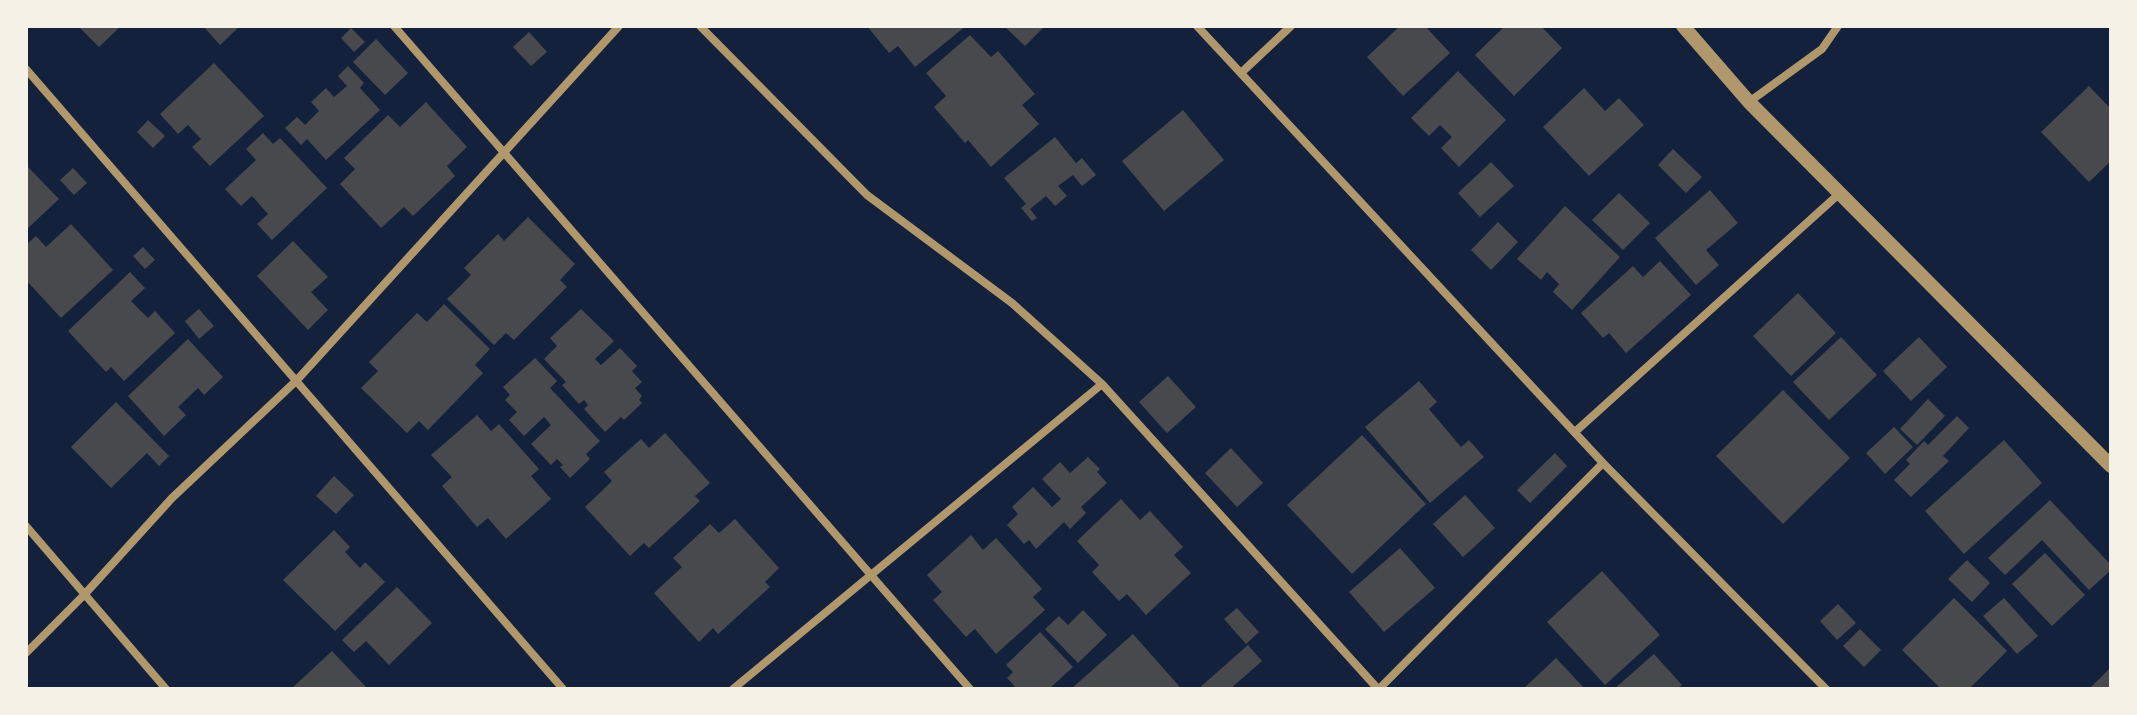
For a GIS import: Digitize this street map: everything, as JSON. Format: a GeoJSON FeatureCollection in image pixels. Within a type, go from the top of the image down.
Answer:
{"type":"FeatureCollection","features":[{"type":"Feature","properties":{"kind":"street"},"geometry":{"type":"LineString","coordinates":[[394,26],[970,689]]}},
{"type":"Feature","properties":{"kind":"street"},"geometry":{"type":"LineString","coordinates":[[26,653],[84,595],[172,498],[297,380],[619,26]]}},
{"type":"Feature","properties":{"kind":"street"},"geometry":{"type":"LineString","coordinates":[[700,26],[867,195],[1012,303],[1102,384],[1378,689],[1603,463]]}},
{"type":"Feature","properties":{"kind":"street"},"geometry":{"type":"LineString","coordinates":[[1197,26],[1603,463],[1826,689]]}},
{"type":"Feature","properties":{"kind":"street"},"geometry":{"type":"LineString","coordinates":[[1241,73],[1291,26]]}},
{"type":"Feature","properties":{"kind":"street"},"geometry":{"type":"LineString","coordinates":[[1683,26],[1749,102],[2111,466]]}},
{"type":"Feature","properties":{"kind":"street"},"geometry":{"type":"LineString","coordinates":[[1749,102],[1822,49],[1838,26]]}},
{"type":"Feature","properties":{"kind":"street"},"geometry":{"type":"LineString","coordinates":[[26,69],[563,689]]}},
{"type":"Feature","properties":{"kind":"street"},"geometry":{"type":"LineString","coordinates":[[1576,431],[1840,193]]}},
{"type":"Feature","properties":{"kind":"street"},"geometry":{"type":"LineString","coordinates":[[733,689],[1102,384]]}},
{"type":"Feature","properties":{"kind":"street"},"geometry":{"type":"LineString","coordinates":[[26,526],[166,689]]}},
{"type":"Feature","properties":{"kind":"building"},"geometry":{"type":"Polygon","coordinates":[[[78,26],[121,26],[99,47],[78,26]]]}},
{"type":"Feature","properties":{"kind":"building"},"geometry":{"type":"Polygon","coordinates":[[[203,26],[240,26],[220,45],[203,26]]]}},
{"type":"Feature","properties":{"kind":"building"},"geometry":{"type":"Polygon","coordinates":[[[867,26],[966,26],[915,67],[898,46],[889,53],[867,26]]]}},
{"type":"Feature","properties":{"kind":"building"},"geometry":{"type":"Polygon","coordinates":[[[1004,26],[1045,26],[1025,46],[1004,26]]]}},
{"type":"Feature","properties":{"kind":"building"},"geometry":{"type":"Polygon","coordinates":[[[1400,26],[1425,26],[1450,53],[1403,96],[1367,57],[1400,26]]]}},
{"type":"Feature","properties":{"kind":"building"},"geometry":{"type":"Polygon","coordinates":[[[1505,26],[1541,26],[1562,48],[1514,96],[1475,55],[1505,26]]]}},
{"type":"Feature","properties":{"kind":"building"},"geometry":{"type":"Polygon","coordinates":[[[351,28],[365,42],[354,52],[341,38],[351,28]]]}},
{"type":"Feature","properties":{"kind":"building"},"geometry":{"type":"Polygon","coordinates":[[[529,32],[547,52],[531,66],[513,47],[529,32]]]}},
{"type":"Feature","properties":{"kind":"building"},"geometry":{"type":"Polygon","coordinates":[[[970,35],[991,57],[998,51],[1035,94],[1022,105],[1039,124],[991,167],[934,107],[946,96],[926,73],[970,35]]]}},
{"type":"Feature","properties":{"kind":"building"},"geometry":{"type":"Polygon","coordinates":[[[376,39],[408,73],[385,95],[353,62],[376,39]]]}},
{"type":"Feature","properties":{"kind":"building"},"geometry":{"type":"Polygon","coordinates":[[[214,63],[264,116],[210,166],[192,147],[201,139],[188,125],[178,134],[160,114],[214,63]]]}},
{"type":"Feature","properties":{"kind":"building"},"geometry":{"type":"Polygon","coordinates":[[[348,66],[364,83],[360,88],[380,110],[326,160],[307,139],[301,145],[285,128],[297,117],[305,125],[319,111],[311,102],[326,88],[334,97],[347,86],[338,76],[348,66]]]}},
{"type":"Feature","properties":{"kind":"building"},"geometry":{"type":"Polygon","coordinates":[[[1458,71],[1506,120],[1459,167],[1441,148],[1452,137],[1440,125],[1429,136],[1411,118],[1458,71]]]}},
{"type":"Feature","properties":{"kind":"building"},"geometry":{"type":"Polygon","coordinates":[[[2089,86],[2111,109],[2111,161],[2089,182],[2041,132],[2089,86]]]}},
{"type":"Feature","properties":{"kind":"building"},"geometry":{"type":"Polygon","coordinates":[[[1584,88],[1605,111],[1619,98],[1644,125],[1589,176],[1543,127],[1584,88]]]}},
{"type":"Feature","properties":{"kind":"building"},"geometry":{"type":"Polygon","coordinates":[[[426,102],[467,147],[447,166],[455,176],[413,216],[404,207],[381,228],[340,184],[355,169],[344,158],[388,115],[400,127],[426,102]]]}},
{"type":"Feature","properties":{"kind":"building"},"geometry":{"type":"Polygon","coordinates":[[[1183,110],[1224,160],[1164,211],[1122,161],[1183,110]]]}},
{"type":"Feature","properties":{"kind":"building"},"geometry":{"type":"Polygon","coordinates":[[[148,120],[165,136],[153,148],[137,132],[148,120]]]}},
{"type":"Feature","properties":{"kind":"building"},"geometry":{"type":"Polygon","coordinates":[[[263,133],[273,144],[280,138],[327,188],[272,240],[257,224],[268,214],[252,196],[241,206],[225,189],[256,160],[246,149],[263,133]]]}},
{"type":"Feature","properties":{"kind":"building"},"geometry":{"type":"Polygon","coordinates":[[[1055,137],[1076,163],[1082,158],[1096,175],[1082,186],[1073,175],[1058,186],[1067,196],[1055,206],[1046,196],[1030,209],[1037,218],[1032,221],[1021,208],[1026,204],[1004,178],[1055,137]]]}},
{"type":"Feature","properties":{"kind":"building"},"geometry":{"type":"Polygon","coordinates":[[[1673,149],[1702,177],[1686,193],[1658,165],[1673,149]]]}},
{"type":"Feature","properties":{"kind":"building"},"geometry":{"type":"Polygon","coordinates":[[[1491,162],[1514,186],[1480,217],[1458,193],[1491,162]]]}},
{"type":"Feature","properties":{"kind":"building"},"geometry":{"type":"Polygon","coordinates":[[[26,165],[59,199],[26,230],[26,165]]]}},
{"type":"Feature","properties":{"kind":"building"},"geometry":{"type":"Polygon","coordinates":[[[73,168],[87,183],[74,195],[60,180],[73,168]]]}},
{"type":"Feature","properties":{"kind":"building"},"geometry":{"type":"Polygon","coordinates":[[[1710,190],[1738,223],[1706,250],[1719,265],[1696,285],[1655,238],[1710,190]]]}},
{"type":"Feature","properties":{"kind":"building"},"geometry":{"type":"Polygon","coordinates":[[[1619,193],[1650,223],[1623,250],[1592,220],[1619,193]]]}},
{"type":"Feature","properties":{"kind":"building"},"geometry":{"type":"Polygon","coordinates":[[[1565,206],[1620,257],[1572,310],[1553,292],[1559,284],[1547,272],[1541,280],[1517,259],[1565,206]]]}},
{"type":"Feature","properties":{"kind":"building"},"geometry":{"type":"Polygon","coordinates":[[[528,217],[575,264],[560,280],[567,287],[514,340],[506,333],[494,345],[447,299],[471,275],[464,268],[498,234],[504,241],[528,217]]]}},
{"type":"Feature","properties":{"kind":"building"},"geometry":{"type":"Polygon","coordinates":[[[1498,222],[1518,242],[1491,270],[1471,250],[1498,222]]]}},
{"type":"Feature","properties":{"kind":"building"},"geometry":{"type":"Polygon","coordinates":[[[71,224],[113,270],[61,318],[26,280],[26,245],[36,236],[46,247],[71,224]]]}},
{"type":"Feature","properties":{"kind":"building"},"geometry":{"type":"Polygon","coordinates":[[[293,241],[328,277],[311,292],[328,310],[308,330],[257,276],[293,241]]]}},
{"type":"Feature","properties":{"kind":"building"},"geometry":{"type":"Polygon","coordinates":[[[143,247],[155,260],[145,269],[133,256],[143,247]]]}},
{"type":"Feature","properties":{"kind":"building"},"geometry":{"type":"Polygon","coordinates":[[[1660,261],[1691,295],[1626,353],[1609,333],[1603,338],[1581,313],[1633,266],[1643,277],[1660,261]]]}},
{"type":"Feature","properties":{"kind":"building"},"geometry":{"type":"Polygon","coordinates":[[[130,272],[145,288],[131,301],[148,318],[155,311],[175,333],[124,381],[111,367],[106,372],[68,331],[130,272]]]}},
{"type":"Feature","properties":{"kind":"building"},"geometry":{"type":"Polygon","coordinates":[[[1798,293],[1836,333],[1791,376],[1753,336],[1798,293]]]}},
{"type":"Feature","properties":{"kind":"building"},"geometry":{"type":"Polygon","coordinates":[[[444,304],[490,349],[475,365],[483,373],[428,430],[419,421],[407,433],[361,388],[378,371],[369,362],[417,313],[427,322],[444,304]]]}},
{"type":"Feature","properties":{"kind":"building"},"geometry":{"type":"Polygon","coordinates":[[[199,309],[214,326],[199,339],[185,321],[199,309]]]}},
{"type":"Feature","properties":{"kind":"building"},"geometry":{"type":"Polygon","coordinates":[[[581,309],[614,341],[595,359],[601,365],[620,348],[637,366],[632,371],[642,382],[635,388],[642,396],[639,400],[642,403],[605,432],[584,409],[588,405],[584,400],[579,404],[562,385],[566,382],[544,359],[557,346],[550,338],[581,309]]]}},
{"type":"Feature","properties":{"kind":"building"},"geometry":{"type":"Polygon","coordinates":[[[1841,337],[1877,375],[1829,420],[1793,382],[1841,337]]]}},
{"type":"Feature","properties":{"kind":"building"},"geometry":{"type":"Polygon","coordinates":[[[1919,337],[1947,367],[1911,401],[1883,371],[1919,337]]]}},
{"type":"Feature","properties":{"kind":"building"},"geometry":{"type":"Polygon","coordinates":[[[188,339],[223,377],[204,395],[198,388],[178,407],[186,415],[164,436],[128,396],[188,339]]]}},
{"type":"Feature","properties":{"kind":"building"},"geometry":{"type":"Polygon","coordinates":[[[535,358],[557,381],[550,388],[600,441],[586,454],[590,459],[570,478],[557,459],[551,465],[531,444],[551,425],[544,417],[524,436],[509,420],[517,412],[505,400],[510,395],[503,387],[535,358]]]}},
{"type":"Feature","properties":{"kind":"building"},"geometry":{"type":"Polygon","coordinates":[[[1168,376],[1196,407],[1167,433],[1139,402],[1168,376]]]}},
{"type":"Feature","properties":{"kind":"building"},"geometry":{"type":"Polygon","coordinates":[[[1419,381],[1437,402],[1429,409],[1461,447],[1469,440],[1484,457],[1430,503],[1365,427],[1419,381]]]}},
{"type":"Feature","properties":{"kind":"building"},"geometry":{"type":"Polygon","coordinates":[[[1783,390],[1850,458],[1783,524],[1716,456],[1783,390]]]}},
{"type":"Feature","properties":{"kind":"building"},"geometry":{"type":"Polygon","coordinates":[[[1928,399],[1945,416],[1917,445],[1900,429],[1928,399]]]}},
{"type":"Feature","properties":{"kind":"building"},"geometry":{"type":"Polygon","coordinates":[[[116,402],[169,456],[159,466],[147,453],[111,488],[71,447],[116,402]]]}},
{"type":"Feature","properties":{"kind":"building"},"geometry":{"type":"Polygon","coordinates":[[[477,415],[491,431],[499,424],[539,469],[531,476],[551,499],[506,539],[488,518],[477,527],[442,486],[452,477],[431,455],[477,415]]]}},
{"type":"Feature","properties":{"kind":"building"},"geometry":{"type":"Polygon","coordinates":[[[1957,416],[1969,428],[1943,456],[1949,461],[1911,497],[1894,480],[1910,464],[1906,460],[1924,441],[1928,445],[1957,416]]]}},
{"type":"Feature","properties":{"kind":"building"},"geometry":{"type":"Polygon","coordinates":[[[1894,427],[1913,447],[1885,474],[1866,453],[1894,427]]]}},
{"type":"Feature","properties":{"kind":"building"},"geometry":{"type":"Polygon","coordinates":[[[665,433],[710,483],[695,496],[700,501],[649,548],[644,543],[630,556],[585,507],[612,481],[604,472],[641,439],[649,448],[665,433]]]}},
{"type":"Feature","properties":{"kind":"building"},"geometry":{"type":"Polygon","coordinates":[[[1362,435],[1426,504],[1352,574],[1287,505],[1362,435]]]}},
{"type":"Feature","properties":{"kind":"building"},"geometry":{"type":"Polygon","coordinates":[[[2004,440],[2042,483],[1964,554],[1925,511],[2004,440]]]}},
{"type":"Feature","properties":{"kind":"building"},"geometry":{"type":"Polygon","coordinates":[[[1231,448],[1263,483],[1237,507],[1205,473],[1231,448]]]}},
{"type":"Feature","properties":{"kind":"building"},"geometry":{"type":"Polygon","coordinates":[[[1555,453],[1567,466],[1530,503],[1517,490],[1555,453]]]}},
{"type":"Feature","properties":{"kind":"building"},"geometry":{"type":"Polygon","coordinates":[[[1088,457],[1100,469],[1097,472],[1107,483],[1081,507],[1086,513],[1070,529],[1064,522],[1036,549],[1029,540],[1024,544],[1007,525],[1018,514],[1012,507],[1033,487],[1052,507],[1061,499],[1042,479],[1060,462],[1070,473],[1088,457]]]}},
{"type":"Feature","properties":{"kind":"building"},"geometry":{"type":"Polygon","coordinates":[[[334,476],[354,495],[336,514],[316,496],[334,476]]]}},
{"type":"Feature","properties":{"kind":"building"},"geometry":{"type":"Polygon","coordinates":[[[1465,495],[1495,528],[1463,557],[1433,524],[1465,495]]]}},
{"type":"Feature","properties":{"kind":"building"},"geometry":{"type":"Polygon","coordinates":[[[1121,499],[1140,520],[1150,511],[1183,547],[1174,555],[1191,573],[1146,615],[1127,594],[1119,601],[1092,572],[1099,565],[1077,541],[1121,499]]]}},
{"type":"Feature","properties":{"kind":"building"},"geometry":{"type":"Polygon","coordinates":[[[2050,500],[2111,565],[2111,570],[2089,590],[2042,540],[2005,575],[1988,558],[2050,500]]]}},
{"type":"Feature","properties":{"kind":"building"},"geometry":{"type":"Polygon","coordinates":[[[735,519],[779,568],[765,582],[770,587],[718,634],[713,628],[699,642],[654,593],[682,567],[673,558],[710,524],[719,533],[735,519]]]}},
{"type":"Feature","properties":{"kind":"building"},"geometry":{"type":"Polygon","coordinates":[[[334,530],[350,547],[345,552],[360,568],[365,562],[385,582],[335,631],[283,580],[334,530]]]}},
{"type":"Feature","properties":{"kind":"building"},"geometry":{"type":"Polygon","coordinates":[[[971,535],[983,550],[996,538],[1042,589],[1033,597],[1045,610],[996,654],[975,629],[966,637],[933,600],[942,592],[927,575],[971,535]]]}},
{"type":"Feature","properties":{"kind":"building"},"geometry":{"type":"Polygon","coordinates":[[[1400,548],[1435,588],[1384,632],[1349,592],[1400,548]]]}},
{"type":"Feature","properties":{"kind":"building"},"geometry":{"type":"Polygon","coordinates":[[[2045,553],[2085,595],[2052,626],[2012,584],[2045,553]]]}},
{"type":"Feature","properties":{"kind":"building"},"geometry":{"type":"Polygon","coordinates":[[[1967,560],[1990,583],[1972,602],[1948,579],[1967,560]]]}},
{"type":"Feature","properties":{"kind":"building"},"geometry":{"type":"Polygon","coordinates":[[[1602,571],[1660,635],[1605,685],[1547,622],[1602,571]]]}},
{"type":"Feature","properties":{"kind":"building"},"geometry":{"type":"Polygon","coordinates":[[[397,587],[432,623],[389,665],[366,641],[354,652],[342,640],[397,587]]]}},
{"type":"Feature","properties":{"kind":"building"},"geometry":{"type":"Polygon","coordinates":[[[1954,598],[2007,651],[1969,689],[1941,689],[1902,650],[1954,598]]]}},
{"type":"Feature","properties":{"kind":"building"},"geometry":{"type":"Polygon","coordinates":[[[2004,598],[2038,636],[2017,654],[1983,616],[2004,598]]]}},
{"type":"Feature","properties":{"kind":"building"},"geometry":{"type":"Polygon","coordinates":[[[1838,604],[1856,623],[1837,640],[1820,621],[1838,604]]]}},
{"type":"Feature","properties":{"kind":"building"},"geometry":{"type":"Polygon","coordinates":[[[1237,608],[1259,632],[1246,644],[1224,619],[1237,608]]]}},
{"type":"Feature","properties":{"kind":"building"},"geometry":{"type":"Polygon","coordinates":[[[1083,610],[1107,635],[1078,663],[1045,629],[1059,616],[1068,625],[1083,610]]]}},
{"type":"Feature","properties":{"kind":"building"},"geometry":{"type":"Polygon","coordinates":[[[1860,629],[1881,650],[1864,667],[1843,646],[1860,629]]]}},
{"type":"Feature","properties":{"kind":"building"},"geometry":{"type":"Polygon","coordinates":[[[1040,632],[1073,667],[1049,689],[1017,689],[1007,678],[1013,672],[1006,665],[1040,632]]]}},
{"type":"Feature","properties":{"kind":"building"},"geometry":{"type":"Polygon","coordinates":[[[1133,634],[1179,686],[1178,689],[1071,689],[1133,634]]]}},
{"type":"Feature","properties":{"kind":"building"},"geometry":{"type":"Polygon","coordinates":[[[1248,645],[1262,661],[1230,689],[1198,689],[1248,645]]]}},
{"type":"Feature","properties":{"kind":"building"},"geometry":{"type":"Polygon","coordinates":[[[332,651],[365,689],[291,689],[332,651]]]}},
{"type":"Feature","properties":{"kind":"building"},"geometry":{"type":"Polygon","coordinates":[[[1654,654],[1682,685],[1677,689],[1614,689],[1654,654]]]}},
{"type":"Feature","properties":{"kind":"building"},"geometry":{"type":"Polygon","coordinates":[[[1556,658],[1585,689],[1523,689],[1556,658]]]}},
{"type":"Feature","properties":{"kind":"building"},"geometry":{"type":"Polygon","coordinates":[[[2111,667],[2111,689],[2089,689],[2111,667]]]}}]}
